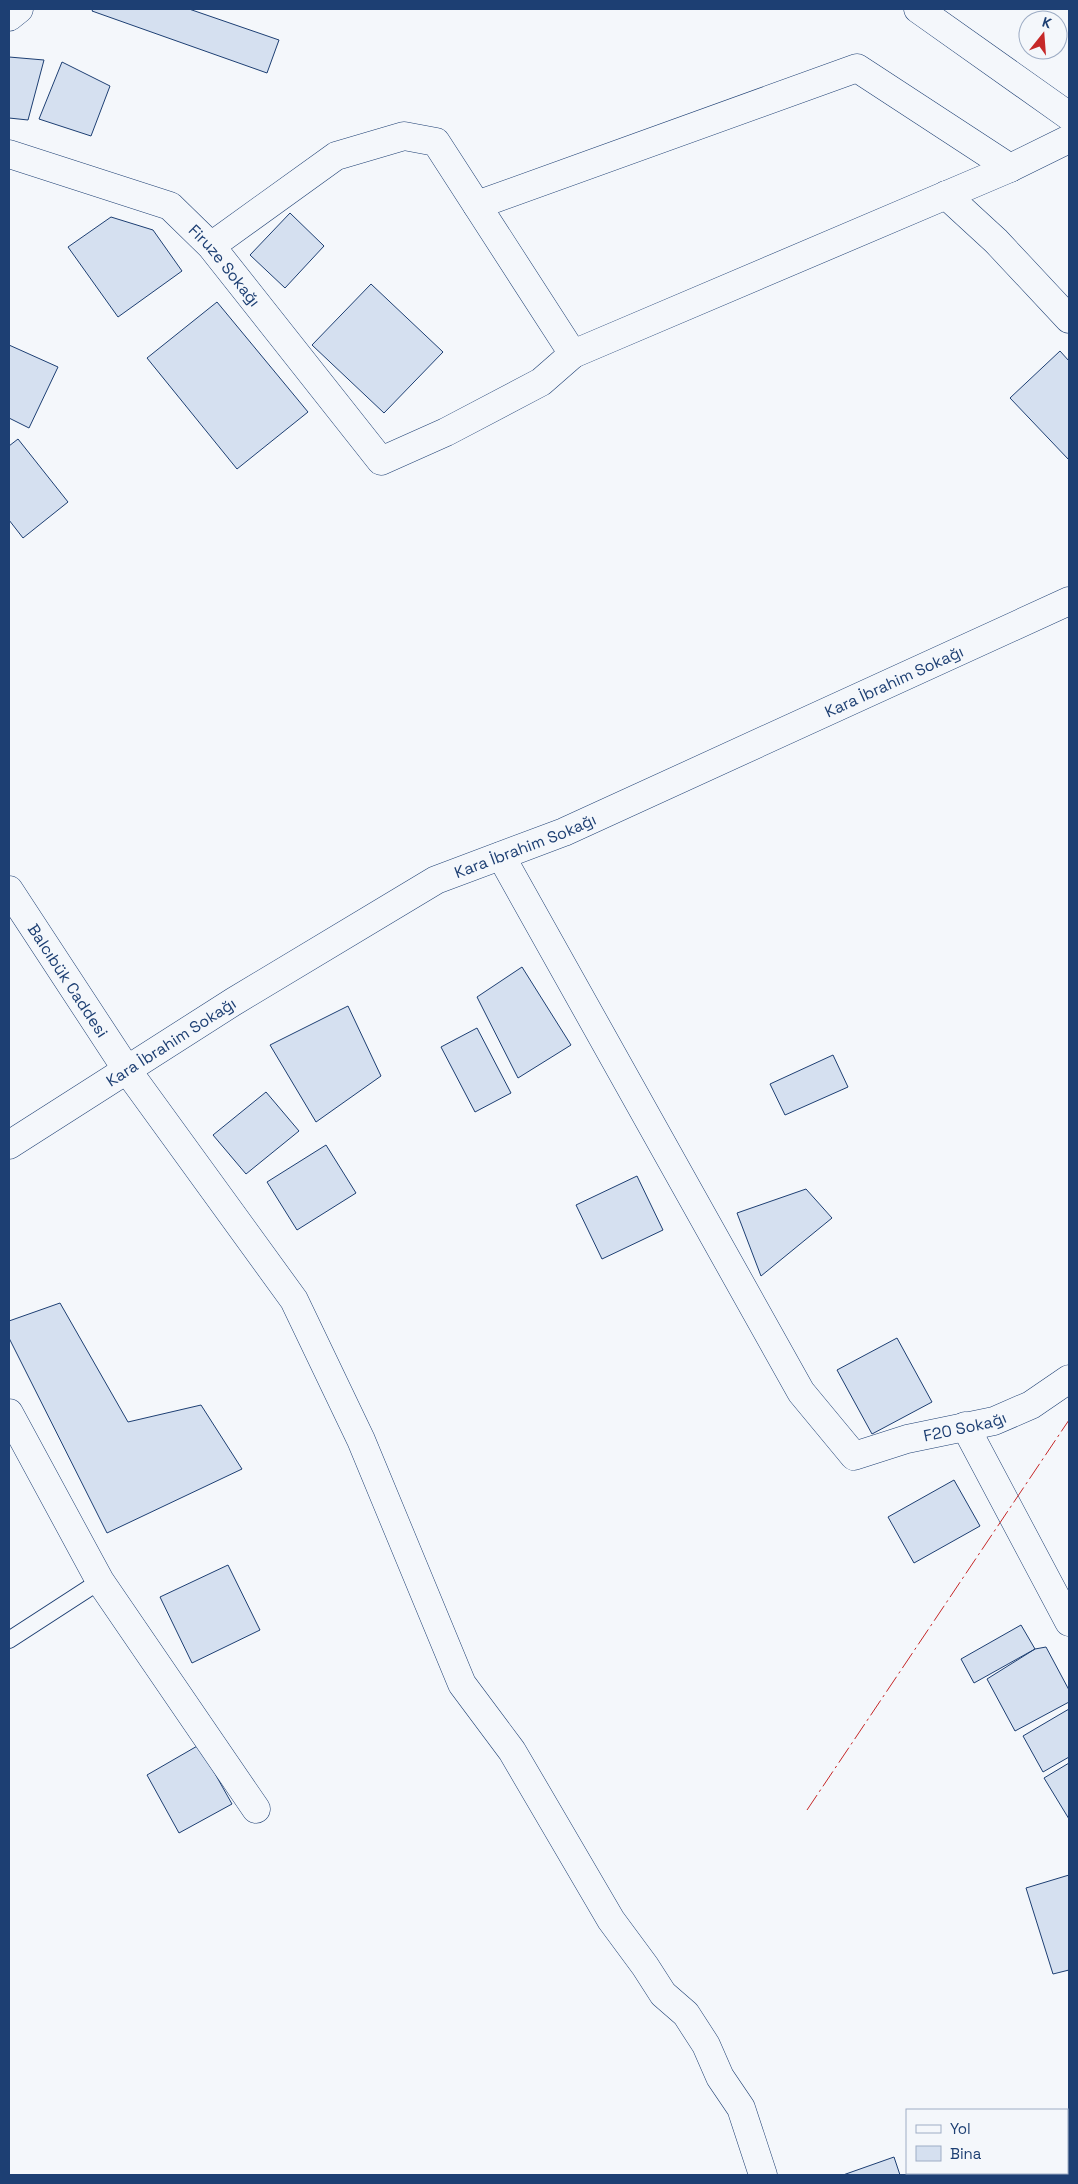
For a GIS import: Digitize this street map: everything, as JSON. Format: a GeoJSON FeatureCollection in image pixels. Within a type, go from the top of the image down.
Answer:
{"type":"FeatureCollection","features":[{"type":"Feature","properties":{"kind":"street"},"geometry":{"type":"LineString","coordinates":[[9,16],[19,9]]}},
{"type":"Feature","properties":{"kind":"street"},"geometry":{"type":"LineString","coordinates":[[918,9],[1069,116]]}},
{"type":"Feature","properties":{"kind":"street"},"geometry":{"type":"LineString","coordinates":[[477,205],[857,68],[1010,168]]}},
{"type":"Feature","properties":{"kind":"street"},"geometry":{"type":"LineString","coordinates":[[211,246],[336,156],[404,136],[436,142],[573,354],[1010,168],[1069,139]]}},
{"type":"Feature","properties":{"kind":"street","name":"Firuze Sokağı"},"geometry":{"type":"LineString","coordinates":[[9,154],[170,206],[211,246],[381,461],[446,432],[540,382],[573,354]]}},
{"type":"Feature","properties":{"kind":"street"},"geometry":{"type":"LineString","coordinates":[[946,195],[996,241],[1069,319]]}},
{"type":"Feature","properties":{"kind":"street","name":"Kara İbrahim Sokağı"},"geometry":{"type":"LineString","coordinates":[[9,1145],[233,1002],[436,880],[564,832],[1069,601]]}},
{"type":"Feature","properties":{"kind":"street","name":"F20 Sokağı"},"geometry":{"type":"LineString","coordinates":[[502,856],[801,1392],[854,1456],[907,1439],[994,1421],[1031,1405],[1069,1379]]}},
{"type":"Feature","properties":{"kind":"street","name":"Balcıbük Caddesi"},"geometry":{"type":"LineString","coordinates":[[9,890],[128,1070],[294,1300],[361,1440],[462,1684],[512,1751],[611,1920],[663,1994],[686,2014],[706,2045],[720,2077],[741,2108],[763,2175]]}},
{"type":"Feature","properties":{"kind":"street"},"geometry":{"type":"LineString","coordinates":[[9,1413],[100,1581],[256,1809]]}},
{"type":"Feature","properties":{"kind":"street"},"geometry":{"type":"LineString","coordinates":[[965,1426],[1069,1622]]}},
{"type":"Feature","properties":{"kind":"lane"},"geometry":{"type":"LineString","coordinates":[[9,1640],[100,1581]]}},
{"type":"Feature","properties":{"kind":"building"},"geometry":{"type":"Polygon","coordinates":[[[93,9],[189,9],[279,40],[267,73],[92,11],[93,9]]]}},
{"type":"Feature","properties":{"kind":"building"},"geometry":{"type":"Polygon","coordinates":[[[9,57],[44,60],[28,120],[9,118],[9,57]]]}},
{"type":"Feature","properties":{"kind":"building"},"geometry":{"type":"Polygon","coordinates":[[[62,62],[110,86],[91,136],[39,119],[62,62]]]}},
{"type":"Feature","properties":{"kind":"building"},"geometry":{"type":"Polygon","coordinates":[[[290,213],[324,246],[285,288],[250,255],[290,213]]]}},
{"type":"Feature","properties":{"kind":"building"},"geometry":{"type":"Polygon","coordinates":[[[111,217],[153,230],[182,271],[118,317],[68,247],[111,217]]]}},
{"type":"Feature","properties":{"kind":"building"},"geometry":{"type":"Polygon","coordinates":[[[371,284],[443,352],[384,413],[312,345],[371,284]]]}},
{"type":"Feature","properties":{"kind":"building"},"geometry":{"type":"Polygon","coordinates":[[[217,302],[308,412],[237,469],[147,358],[217,302]]]}},
{"type":"Feature","properties":{"kind":"building"},"geometry":{"type":"Polygon","coordinates":[[[9,345],[58,367],[29,428],[9,418],[9,345]]]}},
{"type":"Feature","properties":{"kind":"building"},"geometry":{"type":"Polygon","coordinates":[[[1060,351],[1069,361],[1069,460],[1010,398],[1060,351]]]}},
{"type":"Feature","properties":{"kind":"building"},"geometry":{"type":"Polygon","coordinates":[[[18,439],[68,502],[23,538],[9,520],[9,446],[18,439]]]}},
{"type":"Feature","properties":{"kind":"building"},"geometry":{"type":"Polygon","coordinates":[[[522,967],[571,1045],[518,1078],[477,997],[522,967]]]}},
{"type":"Feature","properties":{"kind":"building"},"geometry":{"type":"Polygon","coordinates":[[[348,1006],[381,1076],[316,1122],[270,1045],[348,1006]]]}},
{"type":"Feature","properties":{"kind":"building"},"geometry":{"type":"Polygon","coordinates":[[[477,1028],[511,1093],[475,1112],[441,1047],[477,1028]]]}},
{"type":"Feature","properties":{"kind":"building"},"geometry":{"type":"Polygon","coordinates":[[[833,1055],[848,1087],[785,1115],[770,1084],[833,1055]]]}},
{"type":"Feature","properties":{"kind":"building"},"geometry":{"type":"Polygon","coordinates":[[[266,1092],[299,1131],[246,1174],[213,1135],[266,1092]]]}},
{"type":"Feature","properties":{"kind":"building"},"geometry":{"type":"Polygon","coordinates":[[[326,1145],[356,1193],[297,1230],[267,1182],[326,1145]]]}},
{"type":"Feature","properties":{"kind":"building"},"geometry":{"type":"Polygon","coordinates":[[[637,1176],[663,1230],[602,1259],[576,1205],[637,1176]]]}},
{"type":"Feature","properties":{"kind":"building"},"geometry":{"type":"Polygon","coordinates":[[[806,1189],[832,1218],[761,1276],[737,1213],[806,1189]]]}},
{"type":"Feature","properties":{"kind":"building"},"geometry":{"type":"Polygon","coordinates":[[[60,1303],[128,1422],[201,1405],[242,1469],[107,1533],[9,1338],[9,1321],[60,1303]]]}},
{"type":"Feature","properties":{"kind":"building"},"geometry":{"type":"Polygon","coordinates":[[[897,1338],[932,1402],[872,1434],[837,1370],[897,1338]]]}},
{"type":"Feature","properties":{"kind":"building"},"geometry":{"type":"Polygon","coordinates":[[[954,1480],[980,1526],[914,1563],[888,1517],[954,1480]]]}},
{"type":"Feature","properties":{"kind":"building"},"geometry":{"type":"Polygon","coordinates":[[[228,1565],[260,1630],[192,1663],[160,1597],[228,1565]]]}},
{"type":"Feature","properties":{"kind":"building"},"geometry":{"type":"Polygon","coordinates":[[[1021,1625],[1035,1649],[974,1683],[961,1659],[1021,1625]]]}},
{"type":"Feature","properties":{"kind":"building"},"geometry":{"type":"Polygon","coordinates":[[[1046,1647],[1069,1690],[1069,1702],[1015,1731],[987,1679],[1035,1649],[1046,1647]]]}},
{"type":"Feature","properties":{"kind":"building"},"geometry":{"type":"Polygon","coordinates":[[[1069,1709],[1069,1757],[1043,1772],[1023,1736],[1069,1709]]]}},
{"type":"Feature","properties":{"kind":"building"},"geometry":{"type":"Polygon","coordinates":[[[199,1745],[232,1804],[179,1833],[147,1775],[199,1745]]]}},
{"type":"Feature","properties":{"kind":"building"},"geometry":{"type":"Polygon","coordinates":[[[1069,1763],[1069,1819],[1044,1778],[1069,1763]]]}},
{"type":"Feature","properties":{"kind":"building"},"geometry":{"type":"Polygon","coordinates":[[[1069,1875],[1069,1970],[1053,1974],[1026,1888],[1069,1875]]]}},
{"type":"Feature","properties":{"kind":"building"},"geometry":{"type":"Polygon","coordinates":[[[894,2157],[900,2175],[843,2175],[894,2157]]]}},
{"type":"Feature","properties":{"kind":"building"},"geometry":{"type":"Polygon","coordinates":[[[1068,2162],[1069,2175],[1053,2175],[1068,2174],[1068,2162]]]}},
{"type":"Feature","properties":{"kind":"power"},"geometry":{"type":"LineString","coordinates":[[807,1810],[1069,1420]]}}]}
